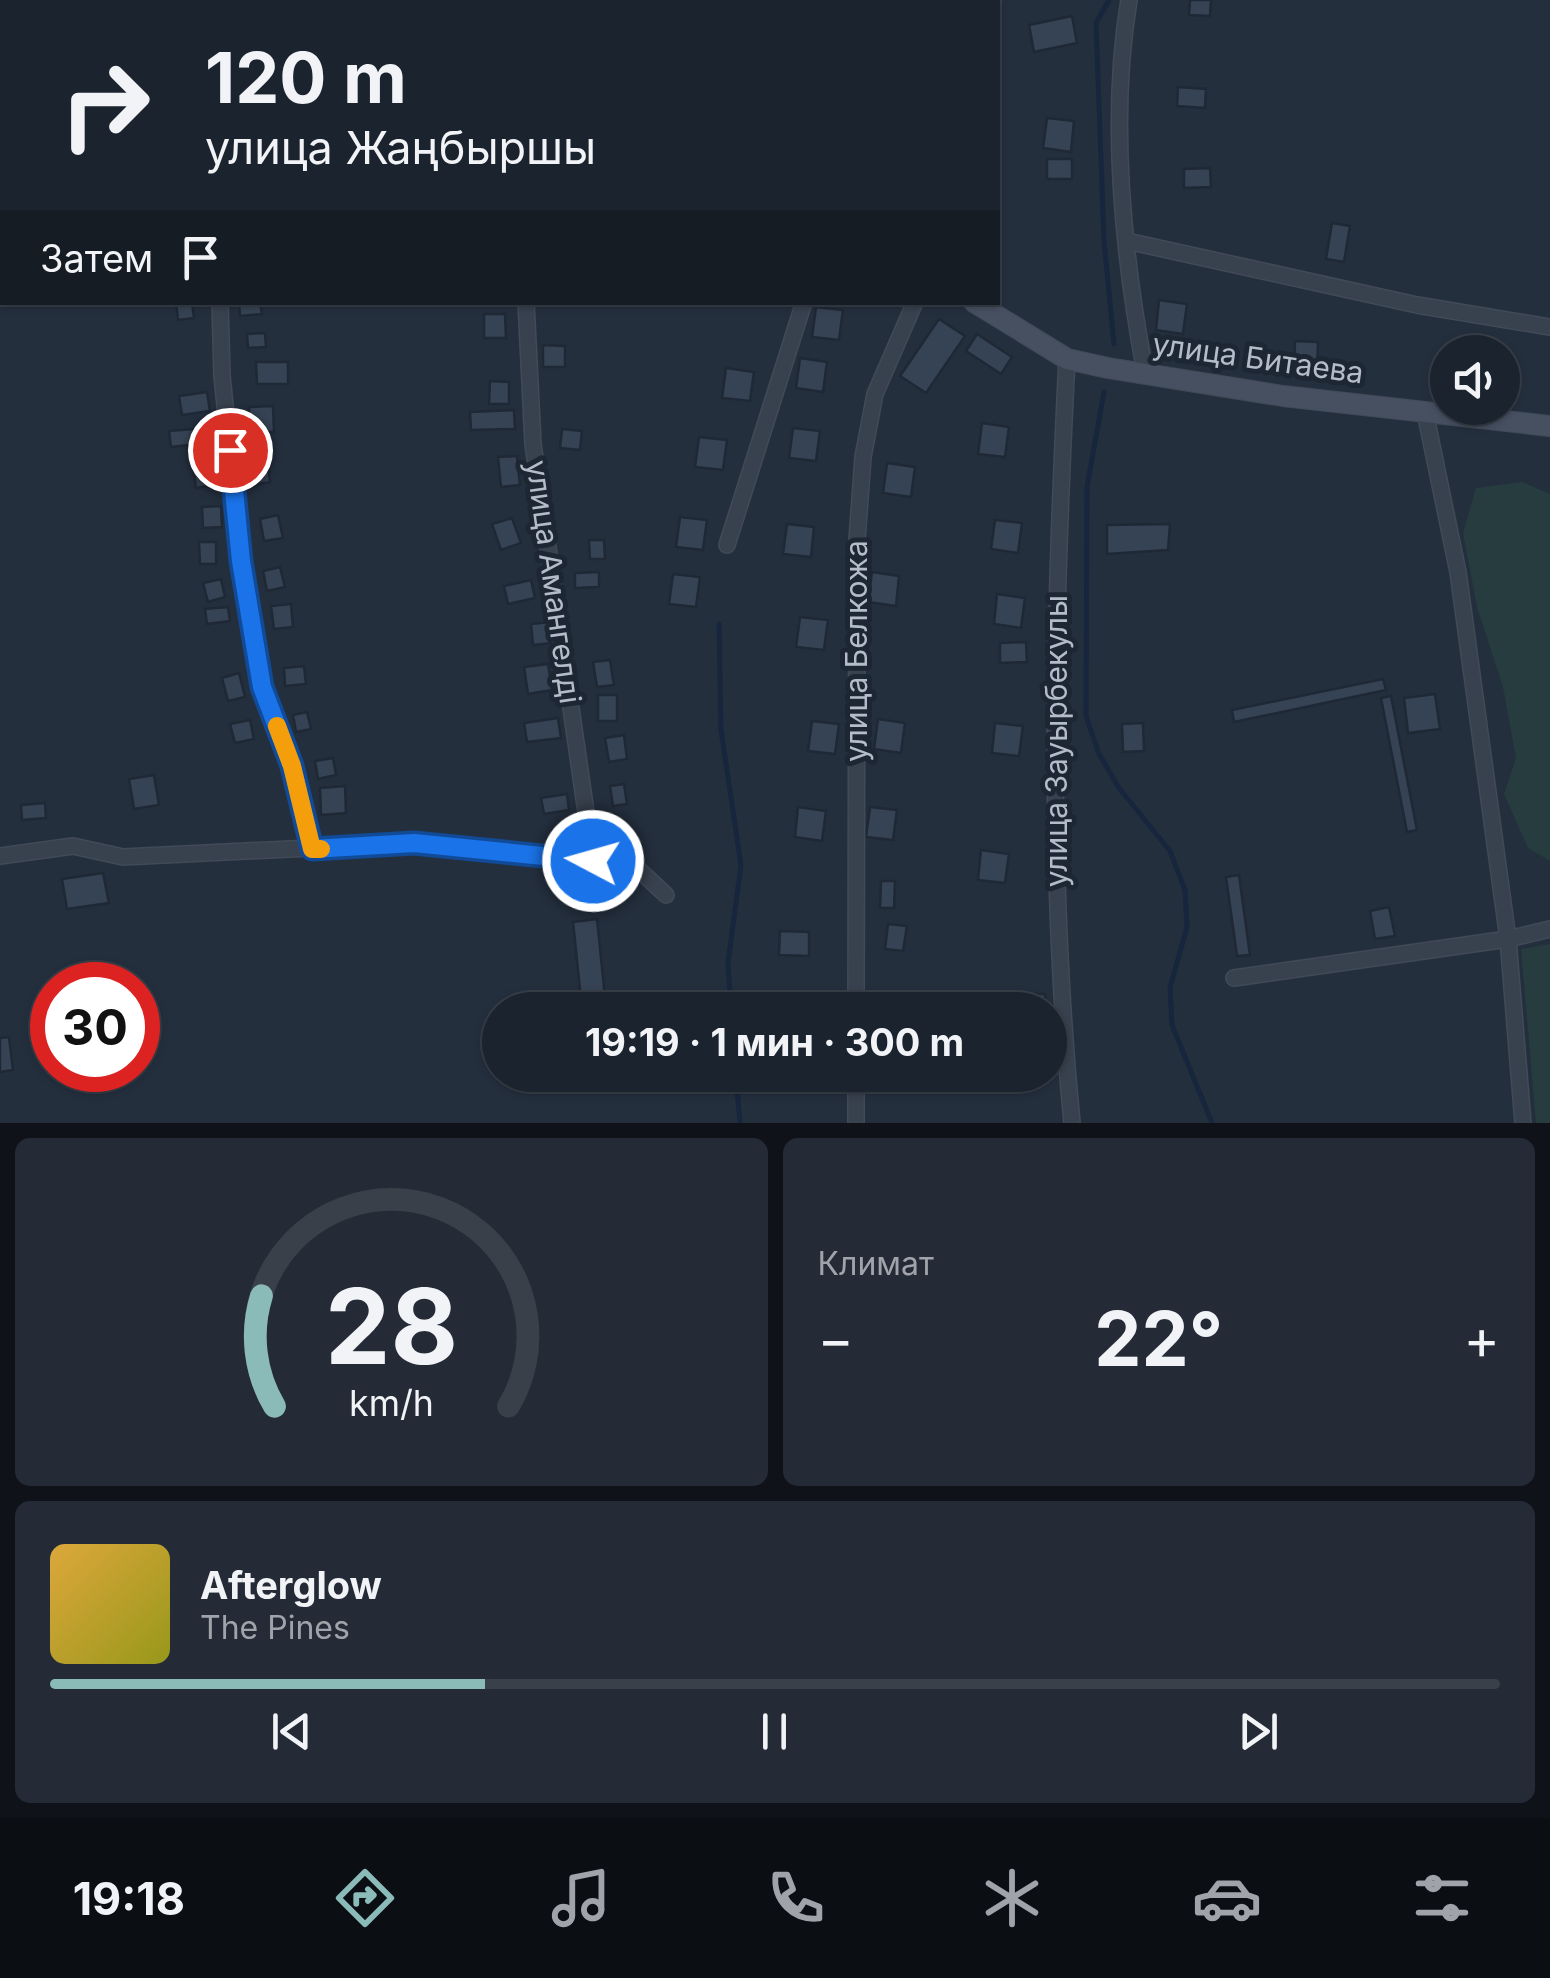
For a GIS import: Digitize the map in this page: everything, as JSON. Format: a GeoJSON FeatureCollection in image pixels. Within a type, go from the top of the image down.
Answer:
{"type":"FeatureCollection","features":[{"type":"Feature","properties":{"kind":"street"},"geometry":{"type":"LineString","coordinates":[[1129,0],[1120,50],[1119,108],[1127,241],[1144,372]]}},
{"type":"Feature","properties":{"kind":"street"},"geometry":{"type":"LineString","coordinates":[[1127,241],[1417,305],[1550,328]]}},
{"type":"Feature","properties":{"kind":"street"},"geometry":{"type":"LineString","coordinates":[[220,305],[222,376],[241,561],[262,687],[292,766],[312,849]]}},
{"type":"Feature","properties":{"kind":"street","name":"улица Амангелді"},"geometry":{"type":"LineString","coordinates":[[526,305],[534,444],[593,861]]}},
{"type":"Feature","properties":{"kind":"street"},"geometry":{"type":"LineString","coordinates":[[728,545],[803,305]]}},
{"type":"Feature","properties":{"kind":"street","name":"улица Белкожа"},"geometry":{"type":"LineString","coordinates":[[856,992],[857,540],[863,456],[875,394],[915,305]]}},
{"type":"Feature","properties":{"kind":"street","name":"улица Битаева"},"geometry":{"type":"LineString","coordinates":[[979,305],[1067,359],[1108,368],[1282,396],[1550,426]]}},
{"type":"Feature","properties":{"kind":"street","name":"улица Зауырбекулы"},"geometry":{"type":"LineString","coordinates":[[1067,359],[1055,595],[1054,825],[1072,1123]]}},
{"type":"Feature","properties":{"kind":"street"},"geometry":{"type":"LineString","coordinates":[[1425,412],[1458,572],[1508,939],[1523,1123]]}},
{"type":"Feature","properties":{"kind":"street"},"geometry":{"type":"LineString","coordinates":[[0,856],[74,846],[123,857],[414,843],[636,867],[666,895]]}},
{"type":"Feature","properties":{"kind":"street"},"geometry":{"type":"LineString","coordinates":[[1234,978],[1508,939],[1550,929]]}},
{"type":"Feature","properties":{"kind":"street"},"geometry":{"type":"LineString","coordinates":[[856,1092],[856,1123]]}},
{"type":"Feature","properties":{"kind":"green space"},"geometry":{"type":"Polygon","coordinates":[[[1522,482],[1550,494],[1550,861],[1528,848],[1504,794],[1516,758],[1503,687],[1477,607],[1463,533],[1476,488],[1522,482]]]}},
{"type":"Feature","properties":{"kind":"green space"},"geometry":{"type":"Polygon","coordinates":[[[1550,944],[1550,1123],[1536,1123],[1521,949],[1550,944]]]}},
{"type":"Feature","properties":{"kind":"building"},"geometry":{"type":"Polygon","coordinates":[[[1190,0],[1211,0],[1210,16],[1189,15],[1190,0]]]}},
{"type":"Feature","properties":{"kind":"building"},"geometry":{"type":"Polygon","coordinates":[[[1072,16],[1077,43],[1034,52],[1029,25],[1072,16]]]}},
{"type":"Feature","properties":{"kind":"building"},"geometry":{"type":"Polygon","coordinates":[[[1178,87],[1206,89],[1205,108],[1177,106],[1178,87]]]}},
{"type":"Feature","properties":{"kind":"building"},"geometry":{"type":"Polygon","coordinates":[[[1047,118],[1074,121],[1071,152],[1043,148],[1047,118]]]}},
{"type":"Feature","properties":{"kind":"building"},"geometry":{"type":"Polygon","coordinates":[[[1047,159],[1072,159],[1072,179],[1047,179],[1047,159]]]}},
{"type":"Feature","properties":{"kind":"building"},"geometry":{"type":"Polygon","coordinates":[[[1210,168],[1211,187],[1184,188],[1184,169],[1210,168]]]}},
{"type":"Feature","properties":{"kind":"building"},"geometry":{"type":"Polygon","coordinates":[[[1332,223],[1350,226],[1344,262],[1326,259],[1332,223]]]}},
{"type":"Feature","properties":{"kind":"building"},"geometry":{"type":"Polygon","coordinates":[[[1159,300],[1187,304],[1183,334],[1156,330],[1159,300]]]}},
{"type":"Feature","properties":{"kind":"building"},"geometry":{"type":"Polygon","coordinates":[[[176,305],[192,305],[194,318],[178,320],[176,305]]]}},
{"type":"Feature","properties":{"kind":"building"},"geometry":{"type":"Polygon","coordinates":[[[239,305],[260,305],[262,314],[240,316],[239,305]]]}},
{"type":"Feature","properties":{"kind":"building"},"geometry":{"type":"Polygon","coordinates":[[[816,307],[843,310],[839,340],[812,337],[816,307]]]}},
{"type":"Feature","properties":{"kind":"building"},"geometry":{"type":"Polygon","coordinates":[[[484,314],[505,314],[506,338],[484,338],[484,314]]]}},
{"type":"Feature","properties":{"kind":"building"},"geometry":{"type":"Polygon","coordinates":[[[939,319],[965,336],[926,393],[900,376],[939,319]]]}},
{"type":"Feature","properties":{"kind":"building"},"geometry":{"type":"Polygon","coordinates":[[[265,333],[266,347],[248,348],[247,334],[265,333]]]}},
{"type":"Feature","properties":{"kind":"building"},"geometry":{"type":"Polygon","coordinates":[[[977,334],[1012,357],[1001,374],[966,351],[977,334]]]}},
{"type":"Feature","properties":{"kind":"building"},"geometry":{"type":"Polygon","coordinates":[[[1295,341],[1318,342],[1317,371],[1294,371],[1295,341]]]}},
{"type":"Feature","properties":{"kind":"building"},"geometry":{"type":"Polygon","coordinates":[[[543,345],[565,346],[565,367],[543,367],[543,345]]]}},
{"type":"Feature","properties":{"kind":"building"},"geometry":{"type":"Polygon","coordinates":[[[800,358],[827,362],[823,392],[796,388],[800,358]]]}},
{"type":"Feature","properties":{"kind":"building"},"geometry":{"type":"Polygon","coordinates":[[[256,362],[288,362],[288,384],[257,384],[256,362]]]}},
{"type":"Feature","properties":{"kind":"building"},"geometry":{"type":"Polygon","coordinates":[[[726,368],[754,372],[750,401],[722,398],[726,368]]]}},
{"type":"Feature","properties":{"kind":"building"},"geometry":{"type":"Polygon","coordinates":[[[490,381],[509,382],[509,404],[489,404],[490,381]]]}},
{"type":"Feature","properties":{"kind":"building"},"geometry":{"type":"Polygon","coordinates":[[[207,392],[210,411],[182,415],[179,396],[207,392]]]}},
{"type":"Feature","properties":{"kind":"building"},"geometry":{"type":"Polygon","coordinates":[[[273,406],[274,432],[250,432],[249,407],[273,406]]]}},
{"type":"Feature","properties":{"kind":"building"},"geometry":{"type":"Polygon","coordinates":[[[514,410],[515,429],[471,430],[470,412],[514,410]]]}},
{"type":"Feature","properties":{"kind":"building"},"geometry":{"type":"Polygon","coordinates":[[[982,423],[1009,427],[1005,457],[978,454],[982,423]]]}},
{"type":"Feature","properties":{"kind":"building"},"geometry":{"type":"Polygon","coordinates":[[[206,428],[207,443],[171,447],[169,431],[206,428]]]}},
{"type":"Feature","properties":{"kind":"building"},"geometry":{"type":"Polygon","coordinates":[[[793,428],[820,431],[816,461],[789,458],[793,428]]]}},
{"type":"Feature","properties":{"kind":"building"},"geometry":{"type":"Polygon","coordinates":[[[562,429],[582,431],[580,450],[560,448],[562,429]]]}},
{"type":"Feature","properties":{"kind":"building"},"geometry":{"type":"Polygon","coordinates":[[[699,437],[727,440],[723,470],[695,467],[699,437]]]}},
{"type":"Feature","properties":{"kind":"building"},"geometry":{"type":"Polygon","coordinates":[[[517,456],[520,485],[501,487],[498,457],[517,456]]]}},
{"type":"Feature","properties":{"kind":"building"},"geometry":{"type":"Polygon","coordinates":[[[887,463],[915,467],[911,497],[883,493],[887,463]]]}},
{"type":"Feature","properties":{"kind":"building"},"geometry":{"type":"Polygon","coordinates":[[[212,464],[215,485],[196,488],[193,466],[212,464]]]}},
{"type":"Feature","properties":{"kind":"building"},"geometry":{"type":"Polygon","coordinates":[[[268,464],[270,482],[253,485],[250,466],[268,464]]]}},
{"type":"Feature","properties":{"kind":"building"},"geometry":{"type":"Polygon","coordinates":[[[221,506],[222,527],[203,528],[202,507],[221,506]]]}},
{"type":"Feature","properties":{"kind":"building"},"geometry":{"type":"Polygon","coordinates":[[[278,515],[283,538],[264,541],[260,519],[278,515]]]}},
{"type":"Feature","properties":{"kind":"building"},"geometry":{"type":"Polygon","coordinates":[[[680,517],[707,520],[703,550],[676,547],[680,517]]]}},
{"type":"Feature","properties":{"kind":"building"},"geometry":{"type":"Polygon","coordinates":[[[512,518],[521,543],[501,550],[492,524],[512,518]]]}},
{"type":"Feature","properties":{"kind":"building"},"geometry":{"type":"Polygon","coordinates":[[[995,520],[1022,523],[1018,553],[991,549],[995,520]]]}},
{"type":"Feature","properties":{"kind":"building"},"geometry":{"type":"Polygon","coordinates":[[[787,524],[814,527],[811,557],[783,554],[787,524]]]}},
{"type":"Feature","properties":{"kind":"building"},"geometry":{"type":"Polygon","coordinates":[[[1170,524],[1168,550],[1107,554],[1107,525],[1170,524]]]}},
{"type":"Feature","properties":{"kind":"building"},"geometry":{"type":"Polygon","coordinates":[[[589,540],[604,540],[605,559],[590,559],[589,540]]]}},
{"type":"Feature","properties":{"kind":"building"},"geometry":{"type":"Polygon","coordinates":[[[199,542],[216,542],[216,564],[200,564],[199,542]]]}},
{"type":"Feature","properties":{"kind":"building"},"geometry":{"type":"Polygon","coordinates":[[[280,567],[285,587],[267,591],[263,571],[280,567]]]}},
{"type":"Feature","properties":{"kind":"building"},"geometry":{"type":"Polygon","coordinates":[[[599,572],[599,587],[575,588],[575,573],[599,572]]]}},
{"type":"Feature","properties":{"kind":"building"},"geometry":{"type":"Polygon","coordinates":[[[872,572],[899,576],[896,606],[868,602],[872,572]]]}},
{"type":"Feature","properties":{"kind":"building"},"geometry":{"type":"Polygon","coordinates":[[[673,574],[700,577],[696,607],[669,604],[673,574]]]}},
{"type":"Feature","properties":{"kind":"building"},"geometry":{"type":"Polygon","coordinates":[[[221,579],[225,597],[208,602],[203,583],[221,579]]]}},
{"type":"Feature","properties":{"kind":"building"},"geometry":{"type":"Polygon","coordinates":[[[531,580],[535,598],[508,604],[504,586],[531,580]]]}},
{"type":"Feature","properties":{"kind":"building"},"geometry":{"type":"Polygon","coordinates":[[[997,594],[1025,598],[1021,628],[994,624],[997,594]]]}},
{"type":"Feature","properties":{"kind":"building"},"geometry":{"type":"Polygon","coordinates":[[[291,604],[293,627],[274,629],[271,606],[291,604]]]}},
{"type":"Feature","properties":{"kind":"building"},"geometry":{"type":"Polygon","coordinates":[[[228,607],[230,621],[207,624],[205,609],[228,607]]]}},
{"type":"Feature","properties":{"kind":"building"},"geometry":{"type":"Polygon","coordinates":[[[800,617],[828,620],[824,650],[796,647],[800,617]]]}},
{"type":"Feature","properties":{"kind":"building"},"geometry":{"type":"Polygon","coordinates":[[[550,622],[552,643],[533,645],[531,624],[550,622]]]}},
{"type":"Feature","properties":{"kind":"building"},"geometry":{"type":"Polygon","coordinates":[[[1026,642],[1027,662],[1000,663],[1000,643],[1026,642]]]}},
{"type":"Feature","properties":{"kind":"building"},"geometry":{"type":"Polygon","coordinates":[[[610,660],[614,685],[597,687],[593,662],[610,660]]]}},
{"type":"Feature","properties":{"kind":"building"},"geometry":{"type":"Polygon","coordinates":[[[548,664],[552,690],[528,694],[524,667],[548,664]]]}},
{"type":"Feature","properties":{"kind":"building"},"geometry":{"type":"Polygon","coordinates":[[[304,666],[306,684],[285,686],[284,668],[304,666]]]}},
{"type":"Feature","properties":{"kind":"building"},"geometry":{"type":"Polygon","coordinates":[[[239,673],[245,697],[228,701],[222,678],[239,673]]]}},
{"type":"Feature","properties":{"kind":"building"},"geometry":{"type":"Polygon","coordinates":[[[1383,679],[1386,690],[1234,722],[1232,710],[1383,679]]]}},
{"type":"Feature","properties":{"kind":"building"},"geometry":{"type":"Polygon","coordinates":[[[1435,694],[1440,729],[1408,733],[1404,698],[1435,694]]]}},
{"type":"Feature","properties":{"kind":"building"},"geometry":{"type":"Polygon","coordinates":[[[598,695],[617,695],[617,721],[598,721],[598,695]]]}},
{"type":"Feature","properties":{"kind":"building"},"geometry":{"type":"Polygon","coordinates":[[[1391,696],[1417,830],[1407,832],[1381,698],[1391,696]]]}},
{"type":"Feature","properties":{"kind":"building"},"geometry":{"type":"Polygon","coordinates":[[[307,712],[311,729],[296,732],[293,715],[307,712]]]}},
{"type":"Feature","properties":{"kind":"building"},"geometry":{"type":"Polygon","coordinates":[[[558,718],[561,738],[527,742],[524,723],[558,718]]]}},
{"type":"Feature","properties":{"kind":"building"},"geometry":{"type":"Polygon","coordinates":[[[878,719],[905,723],[901,753],[874,749],[878,719]]]}},
{"type":"Feature","properties":{"kind":"building"},"geometry":{"type":"Polygon","coordinates":[[[250,720],[254,739],[235,743],[230,724],[250,720]]]}},
{"type":"Feature","properties":{"kind":"building"},"geometry":{"type":"Polygon","coordinates":[[[812,721],[839,724],[835,754],[808,751],[812,721]]]}},
{"type":"Feature","properties":{"kind":"building"},"geometry":{"type":"Polygon","coordinates":[[[995,723],[1023,726],[1019,756],[992,753],[995,723]]]}},
{"type":"Feature","properties":{"kind":"building"},"geometry":{"type":"Polygon","coordinates":[[[1143,723],[1144,751],[1123,752],[1122,724],[1143,723]]]}},
{"type":"Feature","properties":{"kind":"building"},"geometry":{"type":"Polygon","coordinates":[[[624,735],[627,759],[609,762],[605,738],[624,735]]]}},
{"type":"Feature","properties":{"kind":"building"},"geometry":{"type":"Polygon","coordinates":[[[333,758],[336,775],[318,779],[315,761],[333,758]]]}},
{"type":"Feature","properties":{"kind":"building"},"geometry":{"type":"Polygon","coordinates":[[[154,775],[159,805],[134,809],[129,779],[154,775]]]}},
{"type":"Feature","properties":{"kind":"building"},"geometry":{"type":"Polygon","coordinates":[[[624,784],[627,804],[613,806],[610,786],[624,784]]]}},
{"type":"Feature","properties":{"kind":"building"},"geometry":{"type":"Polygon","coordinates":[[[345,786],[346,813],[321,815],[320,788],[345,786]]]}},
{"type":"Feature","properties":{"kind":"building"},"geometry":{"type":"Polygon","coordinates":[[[567,794],[569,810],[544,814],[541,798],[567,794]]]}},
{"type":"Feature","properties":{"kind":"building"},"geometry":{"type":"Polygon","coordinates":[[[45,803],[46,818],[22,820],[21,805],[45,803]]]}},
{"type":"Feature","properties":{"kind":"building"},"geometry":{"type":"Polygon","coordinates":[[[798,807],[826,811],[822,841],[795,837],[798,807]]]}},
{"type":"Feature","properties":{"kind":"building"},"geometry":{"type":"Polygon","coordinates":[[[870,807],[897,810],[893,840],[866,837],[870,807]]]}},
{"type":"Feature","properties":{"kind":"building"},"geometry":{"type":"Polygon","coordinates":[[[981,850],[1009,854],[1005,883],[978,880],[981,850]]]}},
{"type":"Feature","properties":{"kind":"building"},"geometry":{"type":"Polygon","coordinates":[[[103,873],[109,903],[67,909],[62,879],[103,873]]]}},
{"type":"Feature","properties":{"kind":"building"},"geometry":{"type":"Polygon","coordinates":[[[1239,875],[1250,955],[1237,956],[1226,877],[1239,875]]]}},
{"type":"Feature","properties":{"kind":"building"},"geometry":{"type":"Polygon","coordinates":[[[881,881],[895,881],[894,908],[880,908],[881,881]]]}},
{"type":"Feature","properties":{"kind":"building"},"geometry":{"type":"Polygon","coordinates":[[[1389,907],[1395,936],[1375,939],[1370,911],[1389,907]]]}},
{"type":"Feature","properties":{"kind":"building"},"geometry":{"type":"Polygon","coordinates":[[[597,919],[604,992],[580,992],[573,922],[597,919]]]}},
{"type":"Feature","properties":{"kind":"building"},"geometry":{"type":"Polygon","coordinates":[[[888,924],[907,926],[903,951],[885,949],[888,924]]]}},
{"type":"Feature","properties":{"kind":"building"},"geometry":{"type":"Polygon","coordinates":[[[780,931],[809,932],[809,956],[779,955],[780,931]]]}},
{"type":"Feature","properties":{"kind":"building"},"geometry":{"type":"Polygon","coordinates":[[[9,1037],[13,1070],[0,1072],[0,1038],[9,1037]]]}},
{"type":"Feature","properties":{"kind":"waterway"},"geometry":{"type":"LineString","coordinates":[[1109,0],[1096,23],[1104,241],[1114,344]]}},
{"type":"Feature","properties":{"kind":"waterway"},"geometry":{"type":"LineString","coordinates":[[1104,392],[1087,487],[1086,716],[1099,754],[1119,788],[1170,851],[1185,890],[1187,927],[1170,988],[1172,1025],[1212,1123]]}},
{"type":"Feature","properties":{"kind":"waterway"},"geometry":{"type":"LineString","coordinates":[[719,624],[721,730],[741,865],[728,963],[730,992]]}},
{"type":"Feature","properties":{"kind":"waterway"},"geometry":{"type":"LineString","coordinates":[[737,1092],[740,1123]]}},
{"type":"Feature","properties":{"kind":"slow traffic"},"geometry":{"type":"LineString","coordinates":[[277,726],[292,766],[312,849],[321,849]]}},
{"type":"Feature","properties":{"kind":"route"},"geometry":{"type":"LineString","coordinates":[[230,450],[241,561],[262,687],[292,766],[312,849],[414,843],[593,861]]}}]}
